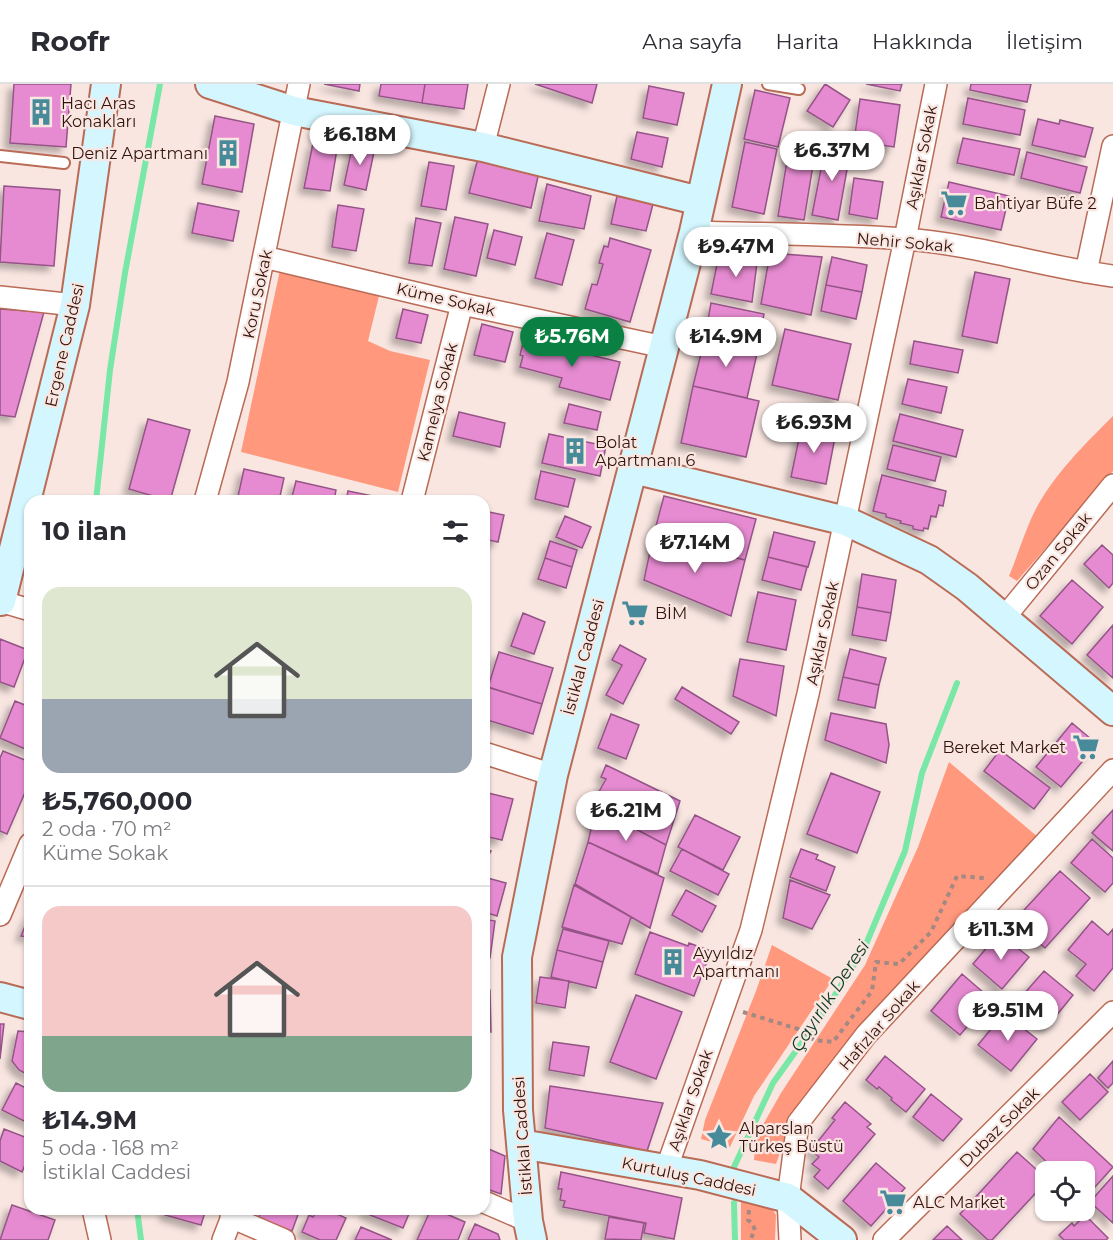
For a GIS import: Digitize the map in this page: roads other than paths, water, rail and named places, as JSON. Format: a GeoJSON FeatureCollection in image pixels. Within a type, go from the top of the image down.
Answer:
{"type":"FeatureCollection","features":[{"type":"Feature","properties":{"kind":"street","name":"Ergene Caddesi"},"geometry":{"type":"LineString","coordinates":[[28,495],[75,305],[106,84]]}},
{"type":"Feature","properties":{"kind":"street"},"geometry":{"type":"LineString","coordinates":[[210,84],[296,97],[483,147],[700,201]]}},
{"type":"Feature","properties":{"kind":"street"},"geometry":{"type":"LineString","coordinates":[[483,147],[498,84]]}},
{"type":"Feature","properties":{"kind":"street","name":"İstiklal Caddesi"},"geometry":{"type":"LineString","coordinates":[[530,1230],[518,1110],[517,957],[552,775],[694,232],[727,84]]}},
{"type":"Feature","properties":{"kind":"street","name":"Aşıklar Sokak"},"geometry":{"type":"LineString","coordinates":[[666,1170],[751,930],[808,694],[846,521],[936,84]]}},
{"type":"Feature","properties":{"kind":"street","name":"Koru Sokak"},"geometry":{"type":"LineString","coordinates":[[207,495],[238,382],[296,97]]}},
{"type":"Feature","properties":{"kind":"street"},"geometry":{"type":"LineString","coordinates":[[1086,272],[1113,146]]}},
{"type":"Feature","properties":{"kind":"street","name":"Nehir Sokak"},"geometry":{"type":"LineString","coordinates":[[694,232],[905,239],[953,245],[1113,276]]}},
{"type":"Feature","properties":{"kind":"street","name":"Küme Sokak"},"geometry":{"type":"LineString","coordinates":[[264,257],[462,304],[664,347]]}},
{"type":"Feature","properties":{"kind":"street"},"geometry":{"type":"LineString","coordinates":[[0,297],[75,305]]}},
{"type":"Feature","properties":{"kind":"street","name":"Kamelya Sokak"},"geometry":{"type":"LineString","coordinates":[[414,495],[462,304]]}},
{"type":"Feature","properties":{"kind":"street"},"geometry":{"type":"LineString","coordinates":[[633,469],[846,521],[929,560],[967,587],[1113,711]]}},
{"type":"Feature","properties":{"kind":"street","name":"Ozan Sokak"},"geometry":{"type":"LineString","coordinates":[[996,612],[1113,484]]}},
{"type":"Feature","properties":{"kind":"street","name":"Ergene Caddesi"},"geometry":{"type":"LineString","coordinates":[[1,601],[24,509]]}},
{"type":"Feature","properties":{"kind":"street"},"geometry":{"type":"LineString","coordinates":[[1,601],[24,608]]}},
{"type":"Feature","properties":{"kind":"street"},"geometry":{"type":"LineString","coordinates":[[490,755],[552,775]]}},
{"type":"Feature","properties":{"kind":"street","name":"Hafızlar Sokak"},"geometry":{"type":"LineString","coordinates":[[790,1240],[788,1198],[798,1124],[866,1035],[1113,770]]}},
{"type":"Feature","properties":{"kind":"street"},"geometry":{"type":"LineString","coordinates":[[0,915],[24,857]]}},
{"type":"Feature","properties":{"kind":"street"},"geometry":{"type":"LineString","coordinates":[[0,998],[24,1004]]}},
{"type":"Feature","properties":{"kind":"street","name":"Dubaz Sokak"},"geometry":{"type":"LineString","coordinates":[[884,1240],[1113,1012]]}},
{"type":"Feature","properties":{"kind":"street","name":"Kurtuluş Caddesi"},"geometry":{"type":"LineString","coordinates":[[521,1144],[700,1175],[788,1198],[842,1240]]}},
{"type":"Feature","properties":{"kind":"street"},"geometry":{"type":"LineString","coordinates":[[490,1206],[530,1230]]}},
{"type":"Feature","properties":{"kind":"street"},"geometry":{"type":"LineString","coordinates":[[94,1215],[100,1240]]}},
{"type":"Feature","properties":{"kind":"street"},"geometry":{"type":"LineString","coordinates":[[223,1240],[232,1215]]}},
{"type":"Feature","properties":{"kind":"street"},"geometry":{"type":"LineString","coordinates":[[237,1215],[284,1240]]}},
{"type":"Feature","properties":{"kind":"lane"},"geometry":{"type":"LineString","coordinates":[[768,84],[799,89]]}},
{"type":"Feature","properties":{"kind":"lane"},"geometry":{"type":"LineString","coordinates":[[0,156],[64,163]]}},
{"type":"Feature","properties":{"kind":"waterway"},"geometry":{"type":"LineString","coordinates":[[97,495],[110,370],[125,273],[160,84]]}},
{"type":"Feature","properties":{"kind":"waterway","name":"Çayırlık Deresi"},"geometry":{"type":"LineString","coordinates":[[734,1167],[773,1083],[826,1009],[864,949],[905,851],[922,773],[957,683]]}},
{"type":"Feature","properties":{"kind":"waterway","name":"Çayırlık Deresi"},"geometry":{"type":"LineString","coordinates":[[734,1203],[735,1240]]}},
{"type":"Feature","properties":{"kind":"waterway"},"geometry":{"type":"LineString","coordinates":[[138,1215],[141,1240]]}},
{"type":"Feature","properties":{"kind":"place","name":"Hacı Aras Konakları"},"geometry":{"type":"Point","coordinates":[41,112]}},
{"type":"Feature","properties":{"kind":"place","name":"Deniz Apartmanı"},"geometry":{"type":"Point","coordinates":[228,153]}},
{"type":"Feature","properties":{"kind":"place","name":"Bahtiyar Büfe 2"},"geometry":{"type":"Point","coordinates":[954,203]}},
{"type":"Feature","properties":{"kind":"place","name":"Bolat Apartmanı 6"},"geometry":{"type":"Point","coordinates":[575,451]}},
{"type":"Feature","properties":{"kind":"place","name":"BİM"},"geometry":{"type":"Point","coordinates":[635,613]}},
{"type":"Feature","properties":{"kind":"place","name":"Bereket Market"},"geometry":{"type":"Point","coordinates":[1086,747]}},
{"type":"Feature","properties":{"kind":"place","name":"Ayyıldız Apartmanı"},"geometry":{"type":"Point","coordinates":[673,962]}},
{"type":"Feature","properties":{"kind":"place","name":"Alparslan Türkeş Büstü"},"geometry":{"type":"Point","coordinates":[719,1137]}},
{"type":"Feature","properties":{"kind":"place","name":"ALC Market"},"geometry":{"type":"Point","coordinates":[893,1202]}}]}
